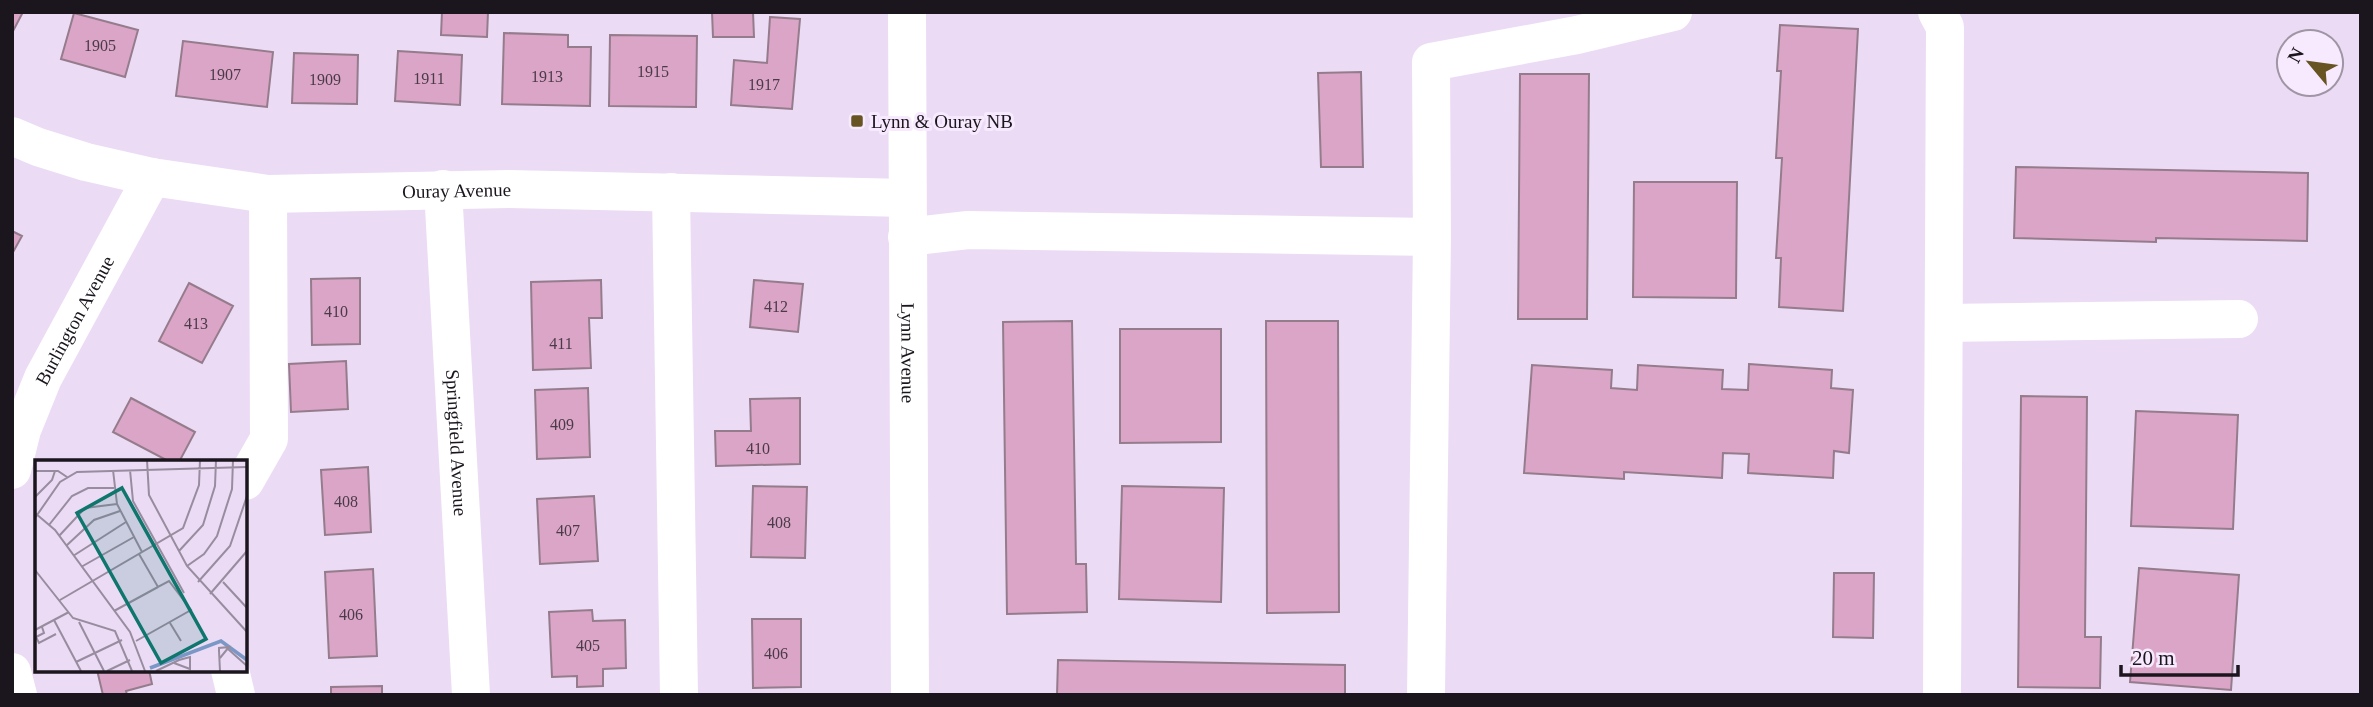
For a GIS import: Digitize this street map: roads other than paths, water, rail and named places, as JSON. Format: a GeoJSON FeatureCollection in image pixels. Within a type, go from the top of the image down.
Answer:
{"type":"FeatureCollection","features":[{"type":"Feature","properties":{"kind":"street","name":"Lynn Avenue"},"geometry":{"type":"LineString","coordinates":[[907,12],[910,695]]}},
{"type":"Feature","properties":{"kind":"street"},"geometry":{"type":"LineString","coordinates":[[1426,695],[1432,237],[1431,62],[1577,34],[1673,12]]}},
{"type":"Feature","properties":{"kind":"street"},"geometry":{"type":"LineString","coordinates":[[1937,12],[1945,27],[1941,695]]}},
{"type":"Feature","properties":{"kind":"street","name":"Ouray Avenue"},"geometry":{"type":"LineString","coordinates":[[12,136],[38,148],[152,177],[268,194],[443,189],[907,198]]}},
{"type":"Feature","properties":{"kind":"street","name":"Burlington Avenue"},"geometry":{"type":"LineString","coordinates":[[12,470],[22,430],[43,378],[152,177]]}},
{"type":"Feature","properties":{"kind":"street","name":"Springfield Avenue"},"geometry":{"type":"LineString","coordinates":[[443,189],[471,695]]}},
{"type":"Feature","properties":{"kind":"street"},"geometry":{"type":"LineString","coordinates":[[671,192],[679,695]]}},
{"type":"Feature","properties":{"kind":"street"},"geometry":{"type":"LineString","coordinates":[[247,478],[269,439],[268,194]]}},
{"type":"Feature","properties":{"kind":"street"},"geometry":{"type":"LineString","coordinates":[[907,237],[968,230],[1432,237]]}},
{"type":"Feature","properties":{"kind":"street"},"geometry":{"type":"LineString","coordinates":[[1944,323],[2239,319]]}},
{"type":"Feature","properties":{"kind":"street"},"geometry":{"type":"LineString","coordinates":[[12,672],[18,695]]}},
{"type":"Feature","properties":{"kind":"street"},"geometry":{"type":"LineString","coordinates":[[230,672],[236,695]]}},
{"type":"Feature","properties":{"kind":"place","name":"Lynn & Ouray NB"},"geometry":{"type":"Point","coordinates":[857,121]}}]}
